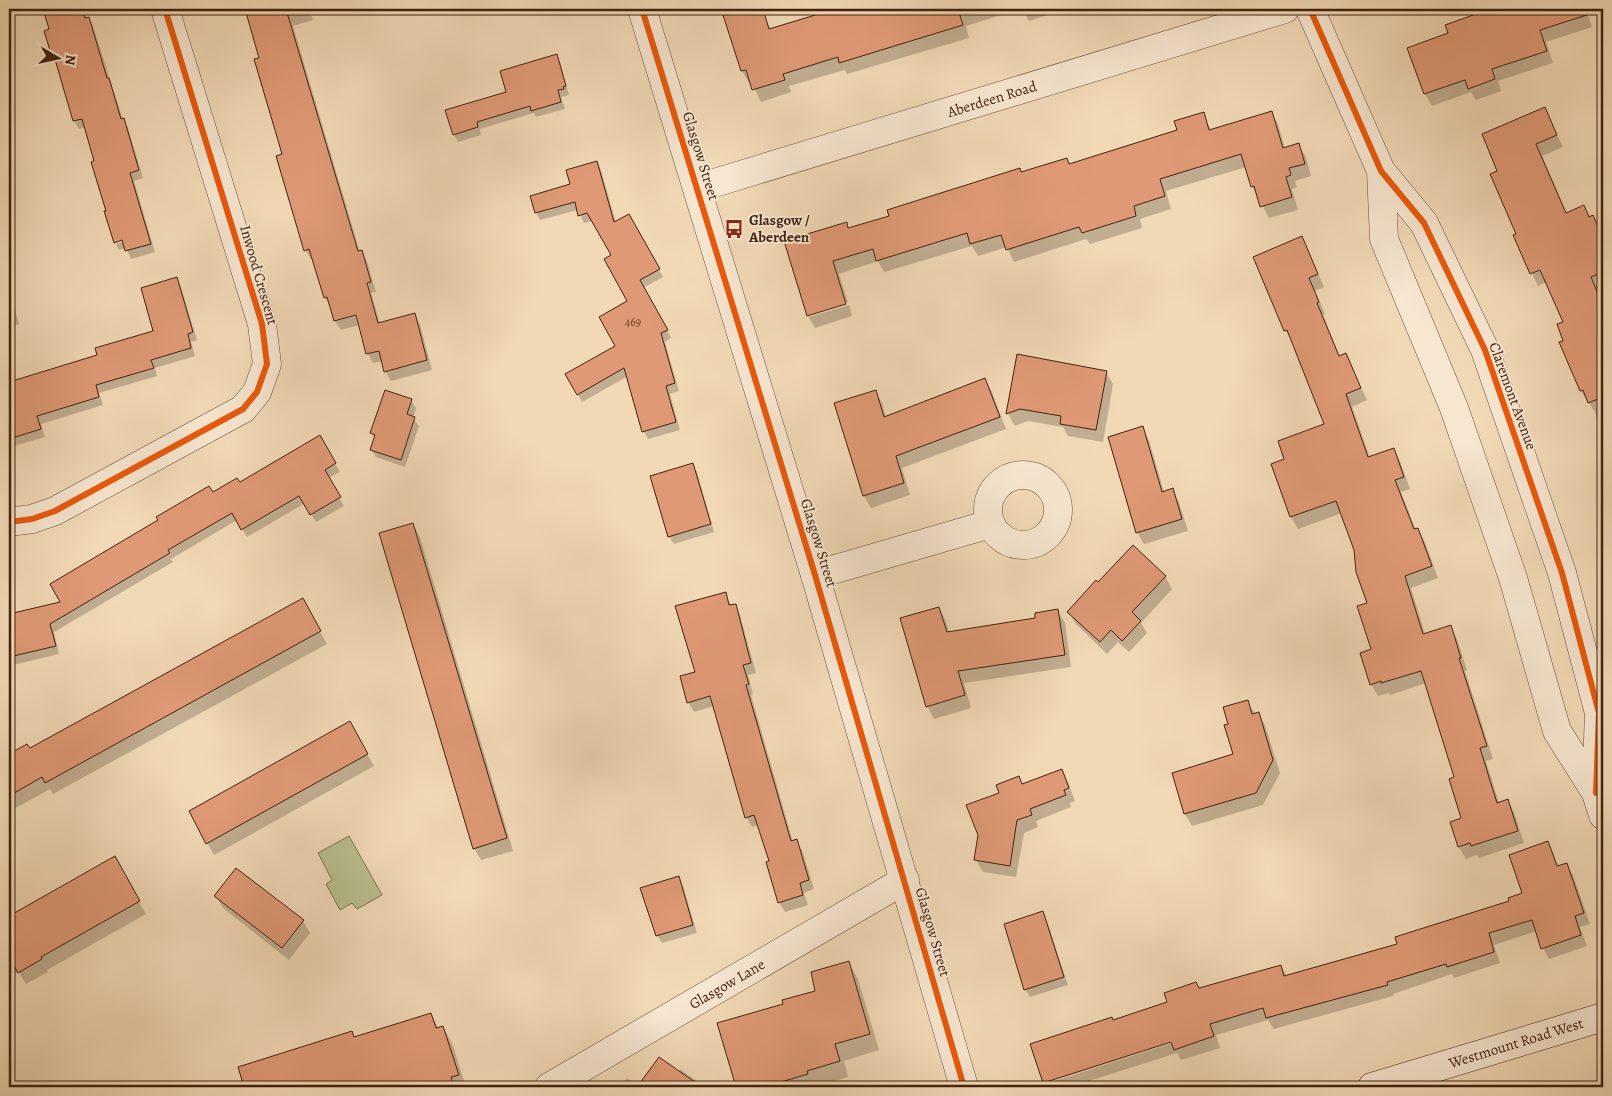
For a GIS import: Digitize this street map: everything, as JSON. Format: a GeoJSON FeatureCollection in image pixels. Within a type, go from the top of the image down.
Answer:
{"type":"FeatureCollection","features":[{"type":"Feature","properties":{"kind":"street","name":"Inwood Crescent"},"geometry":{"type":"LineString","coordinates":[[9,522],[32,519],[55,511],[243,409],[257,392],[267,364],[262,324],[165,9]]}},
{"type":"Feature","properties":{"kind":"street","name":"Glasgow Street"},"geometry":{"type":"LineString","coordinates":[[642,9],[816,575],[964,1087]]}},
{"type":"Feature","properties":{"kind":"street","name":"Aberdeen Road"},"geometry":{"type":"LineString","coordinates":[[698,188],[1285,9]]}},
{"type":"Feature","properties":{"kind":"street","name":"Claremont Avenue"},"geometry":{"type":"LineString","coordinates":[[1310,9],[1381,171],[1424,222],[1485,350],[1562,573],[1599,713],[1600,804]]}},
{"type":"Feature","properties":{"kind":"street","name":"Claremont Avenue"},"geometry":{"type":"LineString","coordinates":[[1381,171],[1384,239],[1454,408],[1513,578],[1558,731],[1600,804]]}},
{"type":"Feature","properties":{"kind":"street"},"geometry":{"type":"LineString","coordinates":[[816,575],[990,524]]}},
{"type":"Feature","properties":{"kind":"street","name":"Glasgow Lane"},"geometry":{"type":"LineString","coordinates":[[549,1087],[905,880]]}},
{"type":"Feature","properties":{"kind":"street","name":"Westmount Road West"},"geometry":{"type":"LineString","coordinates":[[1372,1087],[1603,1017]]}},
{"type":"Feature","properties":{"kind":"green space"},"geometry":{"type":"Polygon","coordinates":[[[349,836],[382,895],[357,909],[352,903],[340,910],[326,884],[332,880],[318,853],[349,836]]]}},
{"type":"Feature","properties":{"kind":"building"},"geometry":{"type":"Polygon","coordinates":[[[43,9],[82,9],[85,18],[89,17],[121,119],[124,118],[139,170],[130,173],[151,244],[125,251],[122,240],[114,243],[91,162],[94,161],[82,119],[73,121],[54,56],[52,57],[44,31],[49,29],[43,9]]]}},
{"type":"Feature","properties":{"kind":"building"},"geometry":{"type":"Polygon","coordinates":[[[245,9],[286,9],[358,251],[362,250],[371,282],[367,283],[378,323],[415,313],[427,360],[384,372],[379,351],[366,354],[356,315],[334,321],[327,297],[324,298],[309,249],[304,251],[276,156],[282,154],[254,59],[259,58],[245,9]]]}},
{"type":"Feature","properties":{"kind":"building"},"geometry":{"type":"Polygon","coordinates":[[[744,9],[755,9],[757,14],[764,12],[769,29],[835,9],[958,9],[963,25],[839,63],[838,57],[783,74],[785,80],[752,90],[746,70],[741,71],[723,15],[744,9]]]}},
{"type":"Feature","properties":{"kind":"building"},"geometry":{"type":"Polygon","coordinates":[[[1490,9],[1592,9],[1593,13],[1540,30],[1547,51],[1492,69],[1495,79],[1468,89],[1465,80],[1424,94],[1407,48],[1448,33],[1445,25],[1490,9]]]}},
{"type":"Feature","properties":{"kind":"building"},"geometry":{"type":"Polygon","coordinates":[[[557,54],[566,86],[563,87],[564,89],[558,90],[561,102],[531,111],[530,106],[477,122],[478,127],[453,135],[445,110],[506,92],[500,71],[557,54]]]}},
{"type":"Feature","properties":{"kind":"building"},"geometry":{"type":"Polygon","coordinates":[[[1545,107],[1557,135],[1536,144],[1566,213],[1584,205],[1589,217],[1593,215],[1603,238],[1603,272],[1591,277],[1603,306],[1603,397],[1588,403],[1583,390],[1580,391],[1559,342],[1563,341],[1557,324],[1563,322],[1540,270],[1530,274],[1513,235],[1516,234],[1490,174],[1497,171],[1482,134],[1545,107]]]}},
{"type":"Feature","properties":{"kind":"building"},"geometry":{"type":"Polygon","coordinates":[[[1272,111],[1283,148],[1299,143],[1305,164],[1289,168],[1291,175],[1286,177],[1292,197],[1260,207],[1254,186],[1251,187],[1241,154],[1160,179],[1165,196],[1134,206],[1136,216],[1082,233],[1079,227],[1006,250],[1001,235],[970,244],[967,233],[876,261],[873,249],[833,261],[846,304],[807,316],[784,241],[847,222],[848,228],[889,216],[887,210],[1020,168],[1021,172],[1067,158],[1069,164],[1177,130],[1174,121],[1204,112],[1209,130],[1272,111]]]}},
{"type":"Feature","properties":{"kind":"building"},"geometry":{"type":"Polygon","coordinates":[[[597,161],[614,222],[629,214],[660,269],[640,280],[668,330],[661,333],[675,383],[666,386],[676,422],[642,432],[624,368],[577,395],[565,374],[615,346],[599,317],[627,301],[604,259],[611,255],[587,213],[578,216],[575,202],[535,213],[530,196],[570,184],[566,170],[597,161]]]}},
{"type":"Feature","properties":{"kind":"building"},"geometry":{"type":"Polygon","coordinates":[[[1302,236],[1318,274],[1309,278],[1319,302],[1317,303],[1339,356],[1346,353],[1361,388],[1346,394],[1368,457],[1394,448],[1404,477],[1395,480],[1414,529],[1418,528],[1432,566],[1405,576],[1423,634],[1451,625],[1461,658],[1459,658],[1487,746],[1480,748],[1497,803],[1508,799],[1518,831],[1471,846],[1470,843],[1458,847],[1450,822],[1461,818],[1449,779],[1454,777],[1421,671],[1370,685],[1360,653],[1371,649],[1357,606],[1367,603],[1356,572],[1354,550],[1336,501],[1290,517],[1271,464],[1284,459],[1278,441],[1324,424],[1287,330],[1284,331],[1253,257],[1302,236]]]}},
{"type":"Feature","properties":{"kind":"building"},"geometry":{"type":"Polygon","coordinates":[[[177,277],[193,332],[188,334],[191,348],[151,360],[154,368],[96,385],[99,397],[37,416],[41,429],[9,439],[9,382],[97,355],[95,348],[153,331],[141,288],[177,277]]]}},
{"type":"Feature","properties":{"kind":"building"},"geometry":{"type":"Polygon","coordinates":[[[1017,354],[1107,371],[1096,430],[1060,424],[1061,416],[1020,409],[1006,414],[1017,354]]]}},
{"type":"Feature","properties":{"kind":"building"},"geometry":{"type":"Polygon","coordinates":[[[985,378],[1000,417],[896,456],[904,483],[863,496],[834,403],[876,390],[884,417],[985,378]]]}},
{"type":"Feature","properties":{"kind":"building"},"geometry":{"type":"Polygon","coordinates":[[[385,390],[412,399],[407,414],[415,417],[401,460],[370,450],[375,435],[370,433],[385,390]]]}},
{"type":"Feature","properties":{"kind":"building"},"geometry":{"type":"Polygon","coordinates":[[[1143,426],[1162,492],[1173,488],[1182,519],[1136,533],[1108,437],[1143,426]]]}},
{"type":"Feature","properties":{"kind":"building"},"geometry":{"type":"Polygon","coordinates":[[[320,435],[336,463],[325,470],[341,497],[310,515],[299,496],[241,530],[232,513],[168,550],[170,553],[50,624],[56,646],[9,657],[9,614],[60,602],[50,584],[158,520],[156,517],[209,486],[213,492],[237,478],[240,482],[320,435]]]}},
{"type":"Feature","properties":{"kind":"building"},"geometry":{"type":"Polygon","coordinates":[[[693,463],[711,524],[668,537],[650,476],[693,463]]]}},
{"type":"Feature","properties":{"kind":"building"},"geometry":{"type":"Polygon","coordinates":[[[413,523],[507,838],[473,849],[379,533],[413,523]]]}},
{"type":"Feature","properties":{"kind":"building"},"geometry":{"type":"Polygon","coordinates":[[[1133,545],[1166,576],[1132,612],[1141,621],[1122,641],[1111,630],[1100,642],[1067,612],[1096,580],[1098,582],[1133,545]]]}},
{"type":"Feature","properties":{"kind":"building"},"geometry":{"type":"Polygon","coordinates":[[[726,592],[729,605],[736,604],[751,663],[743,665],[749,684],[746,685],[791,841],[797,839],[809,880],[800,883],[803,895],[778,903],[766,862],[769,861],[754,815],[745,818],[710,696],[687,703],[680,676],[695,672],[675,606],[726,592]]]}},
{"type":"Feature","properties":{"kind":"building"},"geometry":{"type":"Polygon","coordinates":[[[303,598],[321,631],[45,783],[42,777],[9,796],[9,754],[27,744],[30,748],[303,598]]]}},
{"type":"Feature","properties":{"kind":"building"},"geometry":{"type":"Polygon","coordinates":[[[939,607],[947,632],[1035,618],[1035,613],[1058,609],[1065,655],[958,671],[965,695],[926,707],[900,618],[939,607]]]}},
{"type":"Feature","properties":{"kind":"building"},"geometry":{"type":"Polygon","coordinates":[[[1248,700],[1252,714],[1259,712],[1273,760],[1256,793],[1184,814],[1172,773],[1233,754],[1224,725],[1228,724],[1223,707],[1248,700]]]}},
{"type":"Feature","properties":{"kind":"building"},"geometry":{"type":"Polygon","coordinates":[[[350,721],[368,754],[206,844],[189,811],[350,721]]]}},
{"type":"Feature","properties":{"kind":"building"},"geometry":{"type":"Polygon","coordinates":[[[1062,769],[1069,788],[1064,790],[1066,795],[1030,809],[1032,815],[1017,820],[1010,866],[974,860],[978,835],[966,805],[999,793],[996,785],[1019,776],[1022,784],[1062,769]]]}},
{"type":"Feature","properties":{"kind":"building"},"geometry":{"type":"Polygon","coordinates":[[[1548,841],[1557,866],[1567,863],[1584,913],[1575,916],[1581,935],[1541,949],[1532,920],[1489,933],[1494,952],[1447,967],[1446,964],[1387,982],[1388,985],[1266,1018],[1263,1008],[1210,1024],[1214,1036],[1174,1050],[1171,1042],[1043,1083],[1030,1044],[1112,1017],[1113,1020],[1167,1002],[1164,993],[1196,982],[1199,988],[1281,965],[1284,976],[1397,944],[1395,937],[1509,901],[1508,898],[1522,893],[1509,855],[1548,841]]]}},
{"type":"Feature","properties":{"kind":"building"},"geometry":{"type":"Polygon","coordinates":[[[115,856],[140,901],[41,957],[42,959],[18,973],[9,957],[9,916],[115,856]]]}},
{"type":"Feature","properties":{"kind":"building"},"geometry":{"type":"Polygon","coordinates":[[[236,868],[304,920],[282,948],[214,896],[236,868]]]}},
{"type":"Feature","properties":{"kind":"building"},"geometry":{"type":"Polygon","coordinates":[[[679,876],[693,925],[656,936],[640,888],[679,876]]]}},
{"type":"Feature","properties":{"kind":"building"},"geometry":{"type":"Polygon","coordinates":[[[1043,911],[1064,977],[1024,990],[1004,924],[1043,911]]]}},
{"type":"Feature","properties":{"kind":"building"},"geometry":{"type":"Polygon","coordinates":[[[849,961],[870,1034],[835,1044],[840,1061],[807,1071],[808,1074],[764,1087],[736,1087],[717,1023],[783,1004],[782,1000],[815,991],[811,972],[849,961]]]}},
{"type":"Feature","properties":{"kind":"building"},"geometry":{"type":"Polygon","coordinates":[[[431,1013],[436,1028],[443,1026],[459,1075],[451,1077],[454,1087],[244,1087],[238,1067],[352,1031],[354,1037],[431,1013]]]}},
{"type":"Feature","properties":{"kind":"building"},"geometry":{"type":"Polygon","coordinates":[[[659,1057],[702,1087],[637,1087],[659,1057]]]}},
{"type":"Feature","properties":{"kind":"cycle path"},"geometry":{"type":"LineString","coordinates":[[9,522],[32,519],[55,511],[243,409],[257,392],[267,364],[262,324],[165,9]]}},
{"type":"Feature","properties":{"kind":"cycle path"},"geometry":{"type":"LineString","coordinates":[[642,9],[815,575],[964,1087]]}},
{"type":"Feature","properties":{"kind":"cycle path"},"geometry":{"type":"LineString","coordinates":[[1310,9],[1381,171],[1424,223],[1485,350],[1562,573],[1599,713],[1596,793]]}},
{"type":"Feature","properties":{"kind":"place","name":"Glasgow / Aberdeen"},"geometry":{"type":"Point","coordinates":[734,229]}}]}
